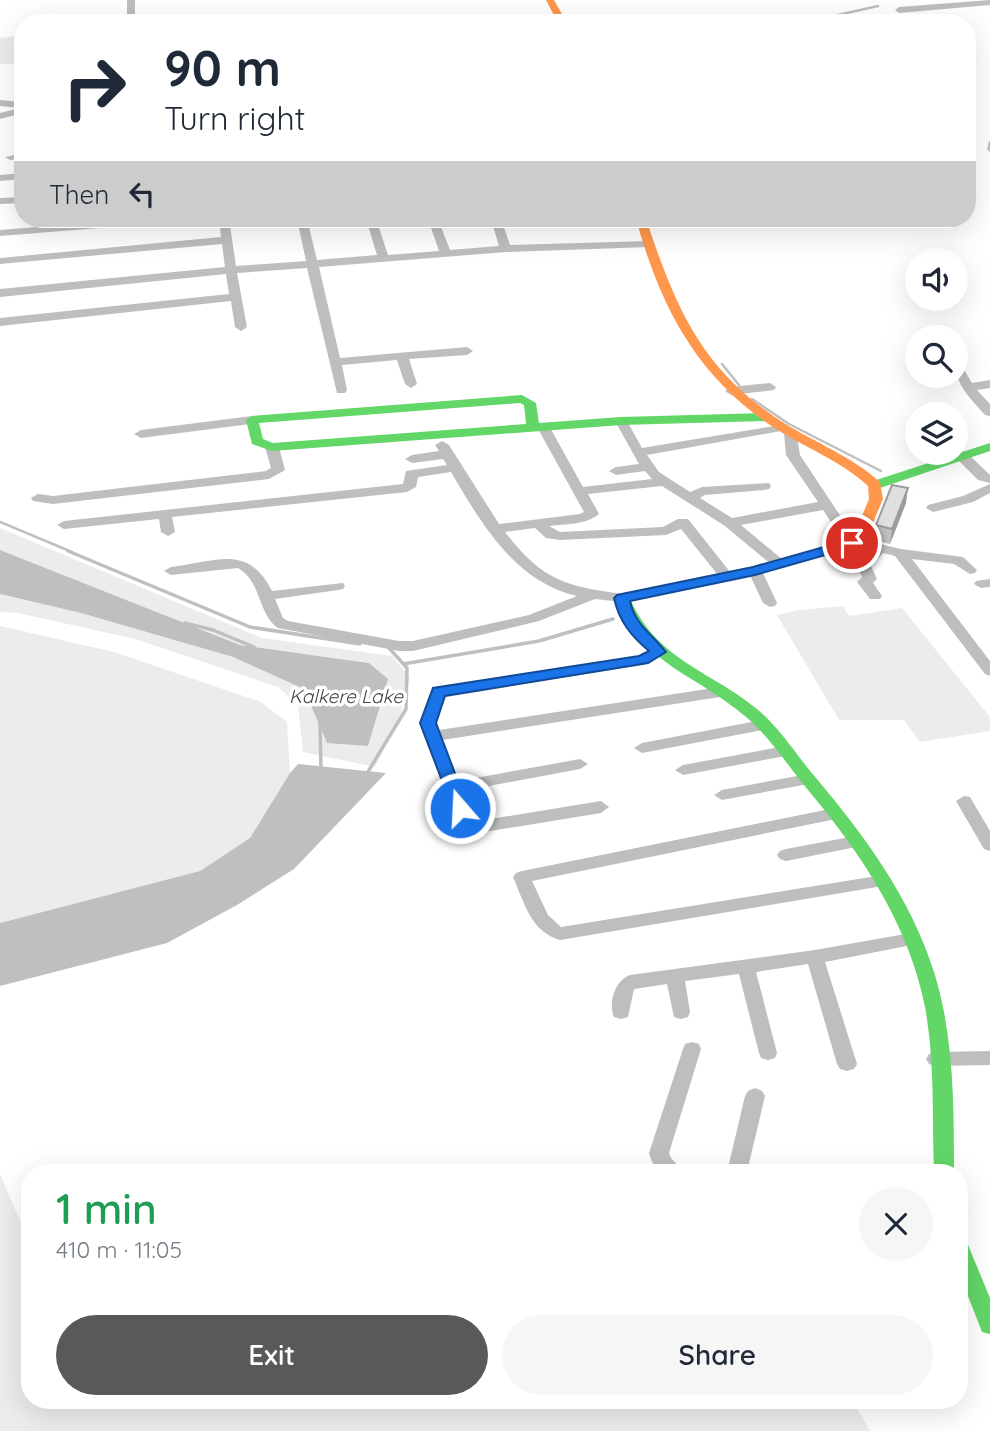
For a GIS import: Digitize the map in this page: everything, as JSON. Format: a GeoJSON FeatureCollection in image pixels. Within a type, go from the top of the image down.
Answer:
{"type":"FeatureCollection","features":[{"type":"Feature","properties":{"kind":"main road"},"geometry":{"type":"LineString","coordinates":[[644,228],[697,353],[731,391],[786,430],[845,458],[875,485],[877,499],[856,542],[755,571],[622,598],[626,615],[641,636],[659,652],[753,714],[808,779],[883,881],[925,970],[934,1009],[943,1164]]}},
{"type":"Feature","properties":{"kind":"main road"},"geometry":{"type":"LineString","coordinates":[[538,427],[530,403],[522,399],[269,417],[252,421],[257,441],[272,447],[621,421],[767,417]]}},
{"type":"Feature","properties":{"kind":"main road"},"geometry":{"type":"LineString","coordinates":[[968,453],[990,447]]}},
{"type":"Feature","properties":{"kind":"main road"},"geometry":{"type":"LineString","coordinates":[[875,485],[932,465]]}},
{"type":"Feature","properties":{"kind":"main road"},"geometry":{"type":"LineString","coordinates":[[968,1269],[990,1325]]}},
{"type":"Feature","properties":{"kind":"street"},"geometry":{"type":"LineString","coordinates":[[899,10],[989,2]]}},
{"type":"Feature","properties":{"kind":"street"},"geometry":{"type":"LineString","coordinates":[[10,157],[14,157]]}},
{"type":"Feature","properties":{"kind":"street"},"geometry":{"type":"LineString","coordinates":[[0,233],[62,228]]}},
{"type":"Feature","properties":{"kind":"street"},"geometry":{"type":"LineString","coordinates":[[226,228],[241,327]]}},
{"type":"Feature","properties":{"kind":"street"},"geometry":{"type":"LineString","coordinates":[[304,228],[341,390]]}},
{"type":"Feature","properties":{"kind":"street"},"geometry":{"type":"LineString","coordinates":[[374,228],[383,258]]}},
{"type":"Feature","properties":{"kind":"street"},"geometry":{"type":"LineString","coordinates":[[436,228],[446,253]]}},
{"type":"Feature","properties":{"kind":"street"},"geometry":{"type":"LineString","coordinates":[[499,228],[506,249]]}},
{"type":"Feature","properties":{"kind":"street"},"geometry":{"type":"LineString","coordinates":[[0,261],[227,240]]}},
{"type":"Feature","properties":{"kind":"street"},"geometry":{"type":"LineString","coordinates":[[0,293],[231,270],[446,253],[649,244]]}},
{"type":"Feature","properties":{"kind":"street"},"geometry":{"type":"LineString","coordinates":[[0,322],[236,297]]}},
{"type":"Feature","properties":{"kind":"street"},"geometry":{"type":"LineString","coordinates":[[334,362],[467,351]]}},
{"type":"Feature","properties":{"kind":"street"},"geometry":{"type":"LineString","coordinates":[[402,356],[411,384]]}},
{"type":"Feature","properties":{"kind":"street"},"geometry":{"type":"LineString","coordinates":[[968,387],[990,384]]}},
{"type":"Feature","properties":{"kind":"street"},"geometry":{"type":"LineString","coordinates":[[731,391],[770,387]]}},
{"type":"Feature","properties":{"kind":"street"},"geometry":{"type":"LineString","coordinates":[[968,387],[990,412]]}},
{"type":"Feature","properties":{"kind":"street"},"geometry":{"type":"LineString","coordinates":[[141,435],[252,421]]}},
{"type":"Feature","properties":{"kind":"street"},"geometry":{"type":"LineString","coordinates":[[621,421],[638,453],[664,482],[730,523],[778,563]]}},
{"type":"Feature","properties":{"kind":"street"},"geometry":{"type":"LineString","coordinates":[[496,529],[591,515],[592,511],[580,491],[538,427]]}},
{"type":"Feature","properties":{"kind":"street"},"geometry":{"type":"LineString","coordinates":[[638,453],[786,430],[793,455],[826,505],[856,542],[900,553],[958,560],[971,569]]}},
{"type":"Feature","properties":{"kind":"street"},"geometry":{"type":"LineString","coordinates":[[38,498],[53,499],[269,475],[278,470],[272,447]]}},
{"type":"Feature","properties":{"kind":"street"},"geometry":{"type":"LineString","coordinates":[[412,459],[448,455]]}},
{"type":"Feature","properties":{"kind":"street"},"geometry":{"type":"LineString","coordinates":[[64,525],[407,488],[411,484],[411,474],[448,455]]}},
{"type":"Feature","properties":{"kind":"street"},"geometry":{"type":"LineString","coordinates":[[448,455],[511,551],[541,578],[558,586],[622,598]]}},
{"type":"Feature","properties":{"kind":"street"},"geometry":{"type":"LineString","coordinates":[[968,462],[983,477],[990,480]]}},
{"type":"Feature","properties":{"kind":"street"},"geometry":{"type":"LineString","coordinates":[[617,471],[648,467]]}},
{"type":"Feature","properties":{"kind":"street"},"geometry":{"type":"LineString","coordinates":[[580,491],[664,482]]}},
{"type":"Feature","properties":{"kind":"street"},"geometry":{"type":"LineString","coordinates":[[689,498],[702,491],[764,486]]}},
{"type":"Feature","properties":{"kind":"street"},"geometry":{"type":"LineString","coordinates":[[933,509],[968,499],[990,488]]}},
{"type":"Feature","properties":{"kind":"street"},"geometry":{"type":"LineString","coordinates":[[730,523],[826,505]]}},
{"type":"Feature","properties":{"kind":"street"},"geometry":{"type":"LineString","coordinates":[[165,514],[168,532]]}},
{"type":"Feature","properties":{"kind":"street"},"geometry":{"type":"LineString","coordinates":[[538,524],[551,536],[560,537],[675,535],[674,525],[680,523],[688,526],[727,576]]}},
{"type":"Feature","properties":{"kind":"street"},"geometry":{"type":"LineString","coordinates":[[875,596],[864,582],[870,579],[864,566],[876,553],[877,547]]}},
{"type":"Feature","properties":{"kind":"street"},"geometry":{"type":"LineString","coordinates":[[900,553],[990,671]]}},
{"type":"Feature","properties":{"kind":"street"},"geometry":{"type":"LineString","coordinates":[[171,571],[240,563],[253,571],[276,621],[283,625],[405,646],[534,618],[594,594]]}},
{"type":"Feature","properties":{"kind":"street"},"geometry":{"type":"LineString","coordinates":[[755,571],[770,603]]}},
{"type":"Feature","properties":{"kind":"street"},"geometry":{"type":"LineString","coordinates":[[266,597],[338,586]]}},
{"type":"Feature","properties":{"kind":"street"},"geometry":{"type":"LineString","coordinates":[[601,807],[466,829],[428,723],[438,692],[643,660],[659,652]]}},
{"type":"Feature","properties":{"kind":"street"},"geometry":{"type":"LineString","coordinates":[[433,737],[720,692]]}},
{"type":"Feature","properties":{"kind":"street"},"geometry":{"type":"LineString","coordinates":[[642,748],[762,725]]}},
{"type":"Feature","properties":{"kind":"street"},"geometry":{"type":"LineString","coordinates":[[683,770],[785,751]]}},
{"type":"Feature","properties":{"kind":"street"},"geometry":{"type":"LineString","coordinates":[[453,787],[580,764]]}},
{"type":"Feature","properties":{"kind":"street"},"geometry":{"type":"LineString","coordinates":[[722,795],[808,779]]}},
{"type":"Feature","properties":{"kind":"street"},"geometry":{"type":"LineString","coordinates":[[964,801],[990,845]]}},
{"type":"Feature","properties":{"kind":"street"},"geometry":{"type":"LineString","coordinates":[[835,814],[522,877],[545,925],[552,933],[560,934],[883,881]]}},
{"type":"Feature","properties":{"kind":"street"},"geometry":{"type":"LineString","coordinates":[[786,855],[855,842]]}},
{"type":"Feature","properties":{"kind":"street"},"geometry":{"type":"LineString","coordinates":[[621,1012],[627,983],[815,957],[911,939]]}},
{"type":"Feature","properties":{"kind":"street"},"geometry":{"type":"LineString","coordinates":[[815,957],[847,1064]]}},
{"type":"Feature","properties":{"kind":"street"},"geometry":{"type":"LineString","coordinates":[[746,967],[768,1053]]}},
{"type":"Feature","properties":{"kind":"street"},"geometry":{"type":"LineString","coordinates":[[675,978],[681,1012]]}},
{"type":"Feature","properties":{"kind":"street"},"geometry":{"type":"LineString","coordinates":[[663,1164],[659,1153],[691,1049]]}},
{"type":"Feature","properties":{"kind":"street"},"geometry":{"type":"LineString","coordinates":[[936,1059],[990,1058]]}},
{"type":"Feature","properties":{"kind":"street"},"geometry":{"type":"LineString","coordinates":[[739,1164],[755,1096]]}},
{"type":"Feature","properties":{"kind":"shaded area"},"geometry":{"type":"Polygon","coordinates":[[[14,36],[14,64],[0,64],[0,38],[14,36]]]}},
{"type":"Feature","properties":{"kind":"shaded area"},"geometry":{"type":"Polygon","coordinates":[[[0,528],[262,638],[392,656],[410,678],[401,712],[375,767],[303,752],[298,705],[278,687],[135,639],[18,613],[0,612],[0,594],[81,613],[233,657],[304,689],[370,663],[240,645],[0,550],[0,528]]]}},
{"type":"Feature","properties":{"kind":"shaded area"},"geometry":{"type":"Polygon","coordinates":[[[843,606],[849,616],[902,608],[990,717],[990,731],[920,742],[904,720],[839,720],[777,615],[843,606]]]}},
{"type":"Feature","properties":{"kind":"shaded area"},"geometry":{"type":"Polygon","coordinates":[[[0,626],[114,652],[261,702],[287,722],[290,773],[250,838],[200,871],[0,923],[0,626]]]}},
{"type":"Feature","properties":{"kind":"shaded area"},"geometry":{"type":"Polygon","coordinates":[[[0,1174],[21,1223],[21,1409],[857,1409],[870,1431],[0,1431],[0,1174]]]}},
{"type":"Feature","properties":{"kind":"water","name":"Kalkere Lake"},"geometry":{"type":"Polygon","coordinates":[[[0,550],[240,645],[369,663],[388,679],[368,746],[327,743],[304,689],[233,657],[81,613],[0,594],[0,550]]]}},
{"type":"Feature","properties":{"kind":"water"},"geometry":{"type":"Polygon","coordinates":[[[298,764],[386,773],[294,869],[237,905],[167,943],[0,986],[0,923],[200,871],[250,838],[298,764]]]}},
{"type":"Feature","properties":{"kind":"building"},"geometry":{"type":"Polygon","coordinates":[[[892,485],[908,488],[892,529],[876,525],[892,485]]]}},
{"type":"Feature","properties":{"kind":"waterway"},"geometry":{"type":"LineString","coordinates":[[842,14],[878,6]]}},
{"type":"Feature","properties":{"kind":"waterway"},"geometry":{"type":"LineString","coordinates":[[722,364],[739,385]]}},
{"type":"Feature","properties":{"kind":"waterway"},"geometry":{"type":"LineString","coordinates":[[752,399],[789,424],[881,471]]}},
{"type":"Feature","properties":{"kind":"waterway"},"geometry":{"type":"LineString","coordinates":[[0,522],[72,552]]}},
{"type":"Feature","properties":{"kind":"waterway"},"geometry":{"type":"LineString","coordinates":[[68,551],[250,627],[360,644]]}},
{"type":"Feature","properties":{"kind":"waterway"},"geometry":{"type":"LineString","coordinates":[[403,664],[539,641],[613,619]]}},
{"type":"Feature","properties":{"kind":"waterway"},"geometry":{"type":"LineString","coordinates":[[185,623],[213,630],[254,647]]}},
{"type":"Feature","properties":{"kind":"waterway"},"geometry":{"type":"LineString","coordinates":[[389,648],[403,664]]}},
{"type":"Feature","properties":{"kind":"waterway"},"geometry":{"type":"LineString","coordinates":[[366,775],[406,709],[407,668],[403,664]]}},
{"type":"Feature","properties":{"kind":"waterway"},"geometry":{"type":"LineString","coordinates":[[320,724],[321,769]]}},
{"type":"Feature","properties":{"kind":"traffic: fast"},"geometry":{"type":"LineString","coordinates":[[533,427],[530,403],[522,399],[252,420],[257,441],[272,447],[621,421],[767,417]]}},
{"type":"Feature","properties":{"kind":"traffic: fast"},"geometry":{"type":"LineString","coordinates":[[875,485],[990,447]]}},
{"type":"Feature","properties":{"kind":"traffic: fast"},"geometry":{"type":"LineString","coordinates":[[820,552],[755,571],[622,598],[633,620],[661,653],[735,700],[764,725],[861,847],[898,907],[926,973],[934,1008],[940,1069],[944,1164]]}},
{"type":"Feature","properties":{"kind":"traffic: fast"},"geometry":{"type":"LineString","coordinates":[[968,1269],[990,1325]]}},
{"type":"Feature","properties":{"kind":"traffic: slow"},"geometry":{"type":"LineString","coordinates":[[550,0],[558,14]]}},
{"type":"Feature","properties":{"kind":"traffic: slow"},"geometry":{"type":"LineString","coordinates":[[644,228],[675,311],[706,362],[726,385],[780,426],[842,459],[875,485],[876,499],[859,541],[820,552]]}},
{"type":"Feature","properties":{"kind":"route"},"geometry":{"type":"LineString","coordinates":[[460,808],[428,723],[438,692],[643,660],[659,652],[641,636],[626,615],[622,598],[755,571],[852,543]]}}]}
